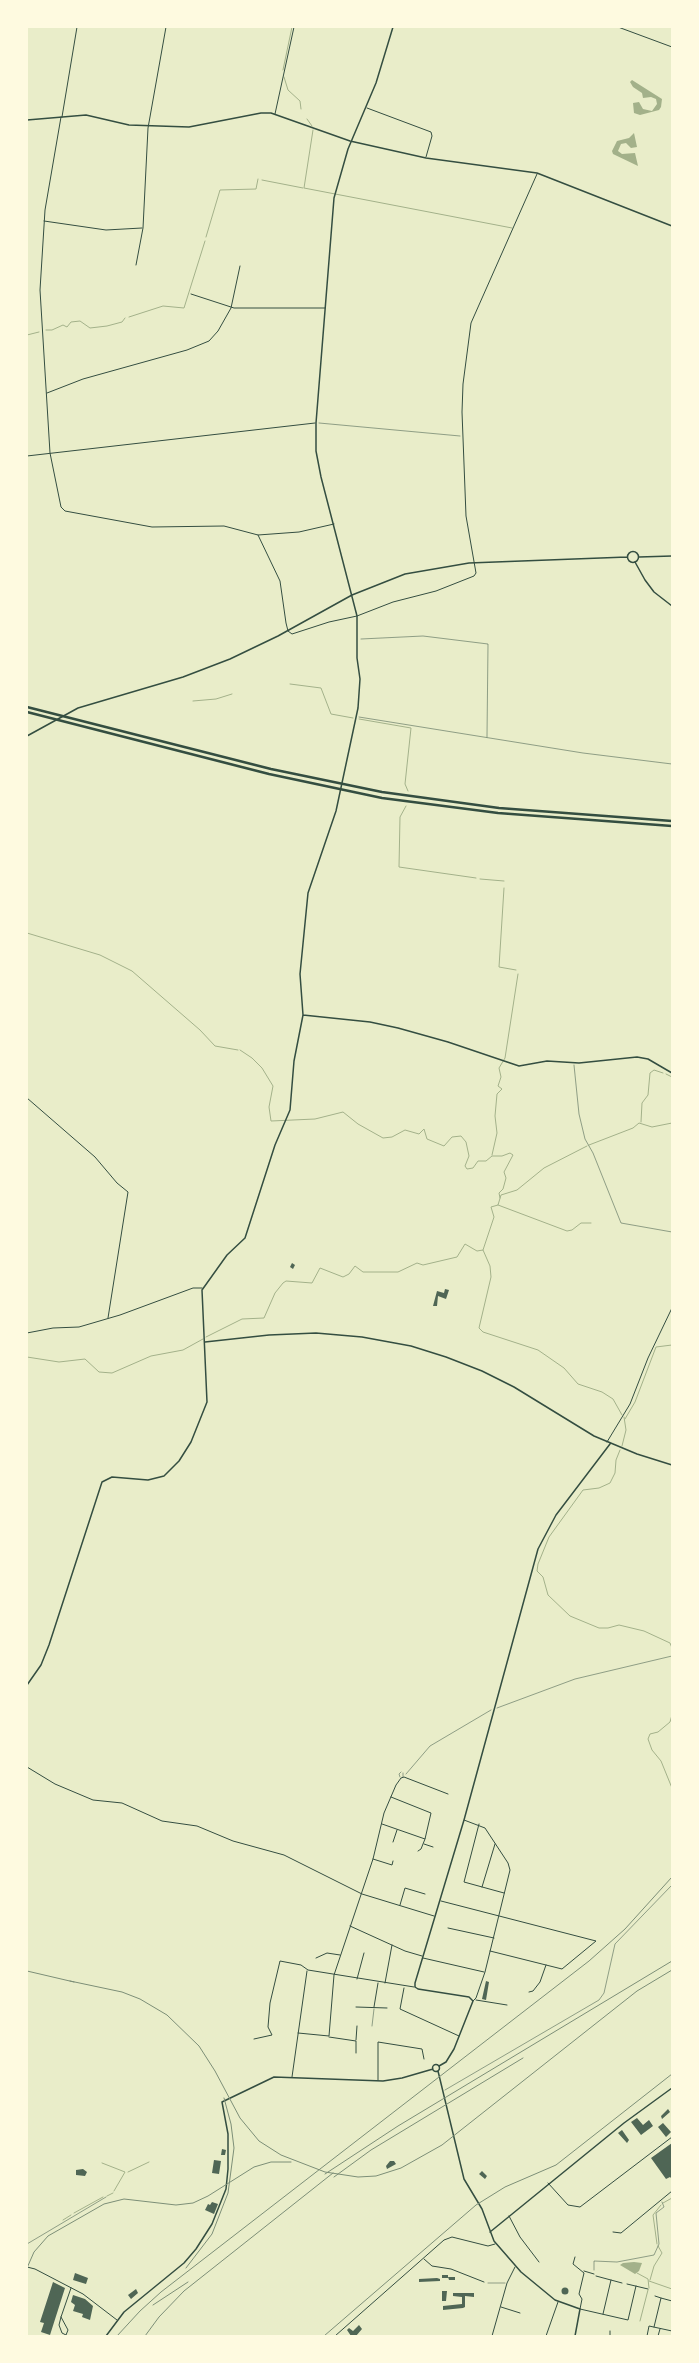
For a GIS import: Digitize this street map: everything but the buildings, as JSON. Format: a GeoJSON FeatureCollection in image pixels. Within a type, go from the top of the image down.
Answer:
{"type":"FeatureCollection","features":[{"type":"Feature","properties":{"kind":"highway"},"geometry":{"type":"LineString","coordinates":[[27,707],[285,772],[389,793],[498,808],[672,821]]}},
{"type":"Feature","properties":{"kind":"highway"},"geometry":{"type":"LineString","coordinates":[[27,712],[269,774],[389,799],[498,813],[672,826]]}},
{"type":"Feature","properties":{"kind":"street"},"geometry":{"type":"LineString","coordinates":[[76,27],[44,221],[40,290],[50,453],[61,507],[65,511],[152,527],[224,526],[258,535],[299,532],[334,524]]}},
{"type":"Feature","properties":{"kind":"street"},"geometry":{"type":"LineString","coordinates":[[136,265],[143,228],[149,126],[166,27]]}},
{"type":"Feature","properties":{"kind":"street"},"geometry":{"type":"LineString","coordinates":[[275,114],[294,27]]}},
{"type":"Feature","properties":{"kind":"street"},"geometry":{"type":"LineString","coordinates":[[27,1685],[41,1665],[49,1645],[102,1482],[112,1477],[148,1480],[164,1476],[179,1461],[191,1442],[207,1402],[202,1288],[227,1255],[245,1238],[275,1145],[287,1118],[293,1065],[303,1015],[300,974],[308,893],[334,821],[356,717],[360,680],[356,639],[357,616],[317,460],[316,423],[335,195],[351,141],[366,107],[393,27]]}},
{"type":"Feature","properties":{"kind":"street"},"geometry":{"type":"LineString","coordinates":[[618,27],[672,47]]}},
{"type":"Feature","properties":{"kind":"street"},"geometry":{"type":"LineString","coordinates":[[366,107],[430,132],[432,136],[426,158]]}},
{"type":"Feature","properties":{"kind":"street"},"geometry":{"type":"LineString","coordinates":[[27,120],[86,114],[129,124],[190,127],[260,113],[275,114],[351,141],[426,158],[538,173],[672,226]]}},
{"type":"Feature","properties":{"kind":"street"},"geometry":{"type":"LineString","coordinates":[[258,535],[280,581],[288,631],[292,634],[329,622],[357,616],[393,602],[436,590],[474,576],[476,573],[467,526],[463,436],[463,390],[471,323],[538,173]]}},
{"type":"Feature","properties":{"kind":"street"},"geometry":{"type":"LineString","coordinates":[[44,221],[106,230],[143,228]]}},
{"type":"Feature","properties":{"kind":"street"},"geometry":{"type":"LineString","coordinates":[[47,393],[83,378],[204,344],[218,331],[231,308],[240,266]]}},
{"type":"Feature","properties":{"kind":"street"},"geometry":{"type":"LineString","coordinates":[[191,294],[231,308],[325,308]]}},
{"type":"Feature","properties":{"kind":"street"},"geometry":{"type":"LineString","coordinates":[[27,456],[316,423]]}},
{"type":"Feature","properties":{"kind":"street"},"geometry":{"type":"LineString","coordinates":[[627,557],[629,552],[633,551],[639,557],[672,556]]}},
{"type":"Feature","properties":{"kind":"street"},"geometry":{"type":"LineString","coordinates":[[27,736],[71,711],[214,666],[288,631],[352,595],[405,574],[438,567],[474,563],[627,557]]}},
{"type":"Feature","properties":{"kind":"street"},"geometry":{"type":"LineString","coordinates":[[627,557],[630,562],[635,562]]}},
{"type":"Feature","properties":{"kind":"street"},"geometry":{"type":"LineString","coordinates":[[635,562],[639,557]]}},
{"type":"Feature","properties":{"kind":"street"},"geometry":{"type":"LineString","coordinates":[[635,562],[654,592],[672,606]]}},
{"type":"Feature","properties":{"kind":"street"},"geometry":{"type":"LineString","coordinates":[[303,1015],[383,1024],[448,1042],[522,1067],[547,1061],[574,1063],[640,1057],[672,1073]]}},
{"type":"Feature","properties":{"kind":"street"},"geometry":{"type":"LineString","coordinates":[[27,1098],[95,1157],[117,1183],[128,1192],[108,1318]]}},
{"type":"Feature","properties":{"kind":"street"},"geometry":{"type":"LineString","coordinates":[[27,1333],[53,1328],[76,1327],[120,1315],[193,1288],[202,1288]]}},
{"type":"Feature","properties":{"kind":"street"},"geometry":{"type":"LineString","coordinates":[[607,1442],[632,1400],[648,1358],[672,1308]]}},
{"type":"Feature","properties":{"kind":"street"},"geometry":{"type":"LineString","coordinates":[[205,1342],[269,1335],[316,1334],[362,1337],[405,1345],[446,1357],[496,1378],[610,1444],[672,1464]]}},
{"type":"Feature","properties":{"kind":"street"},"geometry":{"type":"LineString","coordinates":[[415,1987],[422,1957],[464,1820],[540,1545],[556,1515],[610,1444]]}},
{"type":"Feature","properties":{"kind":"street"},"geometry":{"type":"LineString","coordinates":[[27,1767],[55,1784],[93,1800],[119,1802],[162,1821],[197,1826],[234,1841],[284,1855],[362,1894],[435,1916]]}},
{"type":"Feature","properties":{"kind":"street"},"geometry":{"type":"LineString","coordinates":[[328,2037],[334,1975],[362,1894],[390,1797],[400,1778],[403,1776],[448,1794]]}},
{"type":"Feature","properties":{"kind":"street"},"geometry":{"type":"LineString","coordinates":[[390,1797],[431,1813],[424,1844],[418,1851]]}},
{"type":"Feature","properties":{"kind":"street"},"geometry":{"type":"LineString","coordinates":[[464,1820],[478,1824],[485,1828],[509,1866],[505,1894],[485,1972],[451,2055],[440,2066],[438,2071],[464,2179],[480,2206],[495,2244],[515,2266],[558,2302],[580,2309],[628,2320],[636,2286]]}},
{"type":"Feature","properties":{"kind":"street"},"geometry":{"type":"LineString","coordinates":[[381,1824],[425,1838]]}},
{"type":"Feature","properties":{"kind":"street"},"geometry":{"type":"LineString","coordinates":[[478,1824],[463,1880],[466,1884],[505,1894]]}},
{"type":"Feature","properties":{"kind":"street"},"geometry":{"type":"LineString","coordinates":[[393,1842],[397,1829]]}},
{"type":"Feature","properties":{"kind":"street"},"geometry":{"type":"LineString","coordinates":[[424,1844],[433,1847]]}},
{"type":"Feature","properties":{"kind":"street"},"geometry":{"type":"LineString","coordinates":[[482,1888],[492,1848],[496,1844]]}},
{"type":"Feature","properties":{"kind":"street"},"geometry":{"type":"LineString","coordinates":[[373,1859],[392,1866]]}},
{"type":"Feature","properties":{"kind":"street"},"geometry":{"type":"LineString","coordinates":[[391,1868],[393,1861]]}},
{"type":"Feature","properties":{"kind":"street"},"geometry":{"type":"LineString","coordinates":[[400,1906],[405,1888],[425,1894]]}},
{"type":"Feature","properties":{"kind":"street"},"geometry":{"type":"LineString","coordinates":[[440,1901],[595,1940],[594,1944],[564,1968],[490,1951]]}},
{"type":"Feature","properties":{"kind":"street"},"geometry":{"type":"LineString","coordinates":[[350,1926],[422,1957],[485,1972]]}},
{"type":"Feature","properties":{"kind":"street"},"geometry":{"type":"LineString","coordinates":[[448,1928],[494,1938]]}},
{"type":"Feature","properties":{"kind":"street"},"geometry":{"type":"LineString","coordinates":[[384,1984],[392,1945]]}},
{"type":"Feature","properties":{"kind":"street"},"geometry":{"type":"LineString","coordinates":[[316,1958],[328,1953],[341,1955]]}},
{"type":"Feature","properties":{"kind":"street"},"geometry":{"type":"LineString","coordinates":[[357,1979],[364,1953]]}},
{"type":"Feature","properties":{"kind":"street"},"geometry":{"type":"LineString","coordinates":[[254,2039],[272,2035],[268,2027],[268,2020],[272,1992],[276,1984],[280,1961],[301,1965],[308,1970],[384,1984],[415,1987],[469,1997],[474,2000],[507,2005]]}},
{"type":"Feature","properties":{"kind":"street"},"geometry":{"type":"LineString","coordinates":[[529,1992],[533,1991],[540,1982],[546,1965]]}},
{"type":"Feature","properties":{"kind":"street"},"geometry":{"type":"LineString","coordinates":[[292,2077],[306,1973],[308,1970]]}},
{"type":"Feature","properties":{"kind":"street"},"geometry":{"type":"LineString","coordinates":[[374,2008],[378,1983]]}},
{"type":"Feature","properties":{"kind":"street"},"geometry":{"type":"LineString","coordinates":[[404,1987],[400,2010],[460,2036]]}},
{"type":"Feature","properties":{"kind":"street"},"geometry":{"type":"LineString","coordinates":[[356,2007],[387,2008]]}},
{"type":"Feature","properties":{"kind":"street"},"geometry":{"type":"LineString","coordinates":[[356,2053],[357,2026]]}},
{"type":"Feature","properties":{"kind":"street"},"geometry":{"type":"LineString","coordinates":[[298,2033],[356,2041]]}},
{"type":"Feature","properties":{"kind":"street"},"geometry":{"type":"LineString","coordinates":[[378,2080],[378,2042],[422,2049],[424,2060]]}},
{"type":"Feature","properties":{"kind":"street"},"geometry":{"type":"LineString","coordinates":[[433,2069],[434,2064],[440,2066]]}},
{"type":"Feature","properties":{"kind":"street"},"geometry":{"type":"LineString","coordinates":[[106,2336],[117,2320],[184,2262],[196,2249],[212,2224],[226,2189],[228,2169],[228,2134],[221,2102],[264,2080],[278,2077],[378,2080],[402,2078],[433,2069],[438,2071]]}},
{"type":"Feature","properties":{"kind":"street"},"geometry":{"type":"LineString","coordinates":[[490,2232],[548,2184],[672,2088]]}},
{"type":"Feature","properties":{"kind":"street"},"geometry":{"type":"LineString","coordinates":[[548,2184],[568,2205],[580,2207],[672,2136]]}},
{"type":"Feature","properties":{"kind":"street"},"geometry":{"type":"LineString","coordinates":[[613,2232],[621,2233],[672,2191]]}},
{"type":"Feature","properties":{"kind":"street"},"geometry":{"type":"LineString","coordinates":[[509,2216],[520,2237],[539,2262]]}},
{"type":"Feature","properties":{"kind":"street"},"geometry":{"type":"LineString","coordinates":[[335,2336],[447,2238],[488,2246],[495,2244]]}},
{"type":"Feature","properties":{"kind":"street"},"geometry":{"type":"LineString","coordinates":[[575,2257],[573,2264],[584,2271],[594,2274]]}},
{"type":"Feature","properties":{"kind":"street"},"geometry":{"type":"LineString","coordinates":[[423,2258],[432,2266],[451,2269],[484,2282]]}},
{"type":"Feature","properties":{"kind":"street"},"geometry":{"type":"LineString","coordinates":[[492,2336],[507,2283],[515,2266]]}},
{"type":"Feature","properties":{"kind":"street"},"geometry":{"type":"LineString","coordinates":[[27,2267],[35,2269],[71,2288],[117,2320]]}},
{"type":"Feature","properties":{"kind":"street"},"geometry":{"type":"LineString","coordinates":[[575,2336],[582,2299],[579,2294],[584,2271]]}},
{"type":"Feature","properties":{"kind":"street"},"geometry":{"type":"LineString","coordinates":[[596,2276],[622,2283]]}},
{"type":"Feature","properties":{"kind":"street"},"geometry":{"type":"LineString","coordinates":[[603,2314],[611,2280]]}},
{"type":"Feature","properties":{"kind":"street"},"geometry":{"type":"LineString","coordinates":[[627,2284],[648,2289]]}},
{"type":"Feature","properties":{"kind":"street"},"geometry":{"type":"LineString","coordinates":[[61,2317],[68,2330],[66,2335],[59,2327],[61,2317],[71,2288]]}},
{"type":"Feature","properties":{"kind":"street"},"geometry":{"type":"LineString","coordinates":[[655,2296],[672,2301]]}},
{"type":"Feature","properties":{"kind":"street"},"geometry":{"type":"LineString","coordinates":[[654,2327],[661,2298]]}},
{"type":"Feature","properties":{"kind":"street"},"geometry":{"type":"LineString","coordinates":[[546,2336],[558,2302]]}},
{"type":"Feature","properties":{"kind":"street"},"geometry":{"type":"LineString","coordinates":[[500,2306],[520,2313]]}},
{"type":"Feature","properties":{"kind":"street"},"geometry":{"type":"LineString","coordinates":[[647,2336],[649,2326],[672,2332]]}},
{"type":"Feature","properties":{"kind":"street"},"geometry":{"type":"LineString","coordinates":[[658,2336],[660,2328]]}},
{"type":"Feature","properties":{"kind":"lane"},"geometry":{"type":"LineString","coordinates":[[574,1063],[580,1114],[585,1140],[593,1154],[621,1223],[672,1232]]}},
{"type":"Feature","properties":{"kind":"lane"},"geometry":{"type":"LineString","coordinates":[[400,1778],[399,1773],[403,1776]]}},
{"type":"Feature","properties":{"kind":"lane"},"geometry":{"type":"LineString","coordinates":[[372,2026],[374,2008]]}},
{"type":"Feature","properties":{"kind":"lane"},"geometry":{"type":"LineString","coordinates":[[27,2244],[106,2197]]}},
{"type":"Feature","properties":{"kind":"path"},"geometry":{"type":"LineString","coordinates":[[316,423],[463,436]]}},
{"type":"Feature","properties":{"kind":"path"},"geometry":{"type":"LineString","coordinates":[[356,639],[423,636],[488,644],[487,738]]}},
{"type":"Feature","properties":{"kind":"path"},"geometry":{"type":"LineString","coordinates":[[356,717],[586,754],[672,764]]}},
{"type":"Feature","properties":{"kind":"path"},"geometry":{"type":"LineString","coordinates":[[495,1708],[575,1678],[672,1656]]}},
{"type":"Feature","properties":{"kind":"path"},"geometry":{"type":"LineString","coordinates":[[403,1776],[426,1749],[492,1710]]}},
{"type":"Feature","properties":{"kind":"path"},"geometry":{"type":"LineString","coordinates":[[444,2091],[599,2000],[605,1991],[616,1944],[672,1885]]}},
{"type":"Feature","properties":{"kind":"path"},"geometry":{"type":"LineString","coordinates":[[594,2274],[594,2261],[617,2262],[654,2255],[659,2244],[656,2213],[664,2207],[660,2200]]}},
{"type":"Feature","properties":{"kind":"path"},"geometry":{"type":"LineString","coordinates":[[484,2282],[507,2283]]}},
{"type":"Feature","properties":{"kind":"shaded area"},"geometry":{"type":"Polygon","coordinates":[[[632,80],[662,99],[659,110],[640,115],[634,113],[633,103],[639,102],[643,109],[652,111],[657,104],[656,99],[651,97],[643,98],[642,93],[633,87],[630,82],[632,80]]]}},
{"type":"Feature","properties":{"kind":"shaded area"},"geometry":{"type":"Polygon","coordinates":[[[634,133],[637,147],[631,148],[626,143],[621,144],[618,151],[622,154],[635,153],[638,166],[613,154],[612,151],[617,141],[629,138],[634,133]]]}},
{"type":"Feature","properties":{"kind":"shaded area"},"geometry":{"type":"Polygon","coordinates":[[[623,2263],[642,2263],[639,2271],[635,2274],[620,2265],[623,2263]]]}},
{"type":"Feature","properties":{"kind":"waterway"},"geometry":{"type":"LineString","coordinates":[[283,70],[292,27]]}},
{"type":"Feature","properties":{"kind":"waterway"},"geometry":{"type":"LineString","coordinates":[[284,77],[288,90],[300,101],[301,109]]}},
{"type":"Feature","properties":{"kind":"waterway"},"geometry":{"type":"LineString","coordinates":[[307,119],[312,126]]}},
{"type":"Feature","properties":{"kind":"waterway"},"geometry":{"type":"LineString","coordinates":[[313,130],[304,188],[512,228]]}},
{"type":"Feature","properties":{"kind":"waterway"},"geometry":{"type":"LineString","coordinates":[[206,237],[220,190],[256,189],[258,179]]}},
{"type":"Feature","properties":{"kind":"waterway"},"geometry":{"type":"LineString","coordinates":[[262,180],[303,188]]}},
{"type":"Feature","properties":{"kind":"waterway"},"geometry":{"type":"LineString","coordinates":[[129,317],[163,306],[184,308],[205,241]]}},
{"type":"Feature","properties":{"kind":"waterway"},"geometry":{"type":"LineString","coordinates":[[46,330],[52,330],[63,325],[67,327],[71,322],[80,321],[90,328],[107,326],[122,322],[125,318]]}},
{"type":"Feature","properties":{"kind":"waterway"},"geometry":{"type":"LineString","coordinates":[[27,335],[39,332]]}},
{"type":"Feature","properties":{"kind":"waterway"},"geometry":{"type":"LineString","coordinates":[[290,684],[321,688],[331,714],[353,718]]}},
{"type":"Feature","properties":{"kind":"waterway"},"geometry":{"type":"LineString","coordinates":[[193,701],[216,699],[232,694]]}},
{"type":"Feature","properties":{"kind":"waterway"},"geometry":{"type":"LineString","coordinates":[[359,719],[411,728],[405,784],[408,791]]}},
{"type":"Feature","properties":{"kind":"waterway"},"geometry":{"type":"LineString","coordinates":[[406,806],[400,817],[399,867],[476,878]]}},
{"type":"Feature","properties":{"kind":"waterway"},"geometry":{"type":"LineString","coordinates":[[480,879],[504,881]]}},
{"type":"Feature","properties":{"kind":"waterway"},"geometry":{"type":"LineString","coordinates":[[504,888],[499,967],[516,970]]}},
{"type":"Feature","properties":{"kind":"waterway"},"geometry":{"type":"LineString","coordinates":[[27,933],[100,955],[132,971],[200,1030],[215,1046],[238,1050]]}},
{"type":"Feature","properties":{"kind":"waterway"},"geometry":{"type":"LineString","coordinates":[[492,1155],[497,1133],[495,1116],[497,1094],[502,1089],[498,1086],[501,1077],[499,1068],[505,1058],[518,974]]}},
{"type":"Feature","properties":{"kind":"waterway"},"geometry":{"type":"LineString","coordinates":[[240,1050],[252,1058],[262,1068],[273,1086],[269,1107],[271,1121],[315,1119],[343,1112],[358,1124],[383,1138],[392,1137],[405,1130],[419,1134],[424,1129],[427,1139],[444,1146],[452,1137],[461,1136],[466,1142],[469,1156],[465,1166],[467,1169],[473,1168],[478,1161],[486,1161],[492,1156],[502,1156],[510,1153],[513,1155],[504,1172],[506,1178],[503,1189],[499,1193],[500,1198]]}},
{"type":"Feature","properties":{"kind":"waterway"},"geometry":{"type":"LineString","coordinates":[[641,1122],[642,1103],[648,1095],[650,1073],[654,1070],[663,1073]]}},
{"type":"Feature","properties":{"kind":"waterway"},"geometry":{"type":"LineString","coordinates":[[666,1074],[672,1077]]}},
{"type":"Feature","properties":{"kind":"waterway"},"geometry":{"type":"LineString","coordinates":[[589,1145],[633,1128],[639,1123],[652,1127],[672,1123]]}},
{"type":"Feature","properties":{"kind":"waterway"},"geometry":{"type":"LineString","coordinates":[[483,1250],[494,1217],[491,1207],[498,1205],[501,1195],[517,1190],[544,1168],[587,1146]]}},
{"type":"Feature","properties":{"kind":"waterway"},"geometry":{"type":"LineString","coordinates":[[498,1205],[567,1231],[572,1230],[581,1223],[591,1223]]}},
{"type":"Feature","properties":{"kind":"waterway"},"geometry":{"type":"LineString","coordinates":[[206,1337],[242,1319],[264,1318],[275,1293],[283,1283],[286,1281],[312,1283],[320,1268],[343,1277],[349,1274],[355,1266],[363,1272],[398,1272],[417,1263],[423,1265],[457,1257],[465,1244],[477,1251],[483,1250],[490,1266],[491,1277],[479,1328],[483,1332],[538,1350],[564,1368],[578,1384],[602,1392],[613,1399],[622,1415]]}},
{"type":"Feature","properties":{"kind":"waterway"},"geometry":{"type":"LineString","coordinates":[[27,1357],[59,1362],[85,1359],[99,1372],[112,1373],[151,1356],[183,1350],[203,1339]]}},
{"type":"Feature","properties":{"kind":"waterway"},"geometry":{"type":"LineString","coordinates":[[625,1419],[635,1402],[656,1347],[672,1345]]}},
{"type":"Feature","properties":{"kind":"waterway"},"geometry":{"type":"LineString","coordinates":[[622,1446],[626,1430],[624,1417]]}},
{"type":"Feature","properties":{"kind":"waterway"},"geometry":{"type":"LineString","coordinates":[[620,1450],[616,1460],[615,1473],[610,1483],[599,1488],[583,1490],[549,1537],[538,1564],[537,1571],[543,1577],[548,1595],[570,1616],[599,1628],[608,1628],[619,1625],[644,1631],[670,1643],[672,1648]]}},
{"type":"Feature","properties":{"kind":"waterway"},"geometry":{"type":"LineString","coordinates":[[672,1715],[670,1722],[658,1732],[650,1734],[648,1739],[652,1750],[661,1761],[672,1788]]}},
{"type":"Feature","properties":{"kind":"waterway"},"geometry":{"type":"LineString","coordinates":[[128,2172],[149,2162]]}},
{"type":"Feature","properties":{"kind":"waterway"},"geometry":{"type":"LineString","coordinates":[[102,2163],[125,2172],[114,2191]]}},
{"type":"Feature","properties":{"kind":"waterway"},"geometry":{"type":"LineString","coordinates":[[107,2196],[113,2193]]}},
{"type":"Feature","properties":{"kind":"waterway"},"geometry":{"type":"LineString","coordinates":[[74,2213],[103,2197]]}},
{"type":"Feature","properties":{"kind":"waterway"},"geometry":{"type":"LineString","coordinates":[[663,2203],[672,2198]]}},
{"type":"Feature","properties":{"kind":"waterway"},"geometry":{"type":"LineString","coordinates":[[657,2244],[653,2215],[661,2205]]}},
{"type":"Feature","properties":{"kind":"waterway"},"geometry":{"type":"LineString","coordinates":[[63,2220],[71,2215]]}},
{"type":"Feature","properties":{"kind":"waterway"},"geometry":{"type":"LineString","coordinates":[[650,2280],[654,2266],[662,2253],[658,2246]]}},
{"type":"Feature","properties":{"kind":"waterway"},"geometry":{"type":"LineString","coordinates":[[637,2273],[648,2279],[649,2288]]}},
{"type":"Feature","properties":{"kind":"waterway"},"geometry":{"type":"LineString","coordinates":[[649,2281],[672,2289]]}},
{"type":"Feature","properties":{"kind":"waterway"},"geometry":{"type":"LineString","coordinates":[[640,2321],[648,2290]]}},
{"type":"Feature","properties":{"kind":"railway"},"geometry":{"type":"LineString","coordinates":[[117,2336],[140,2311],[161,2292],[589,1961],[625,1929],[672,1877]]}},
{"type":"Feature","properties":{"kind":"railway"},"geometry":{"type":"LineString","coordinates":[[325,2174],[398,2126],[672,1961]]}},
{"type":"Feature","properties":{"kind":"railway"},"geometry":{"type":"LineString","coordinates":[[70,1981],[122,1992],[140,1999],[167,2015],[199,2046],[215,2071],[240,2118],[259,2141],[281,2155],[325,2172],[358,2177],[376,2176],[401,2168],[442,2145],[637,1991],[672,1970]]}},
{"type":"Feature","properties":{"kind":"railway"},"geometry":{"type":"LineString","coordinates":[[27,1971],[74,1982]]}},
{"type":"Feature","properties":{"kind":"railway"},"geometry":{"type":"LineString","coordinates":[[334,2177],[371,2150],[523,2058]]}},
{"type":"Feature","properties":{"kind":"railway"},"geometry":{"type":"LineString","coordinates":[[324,2336],[476,2205],[505,2187],[556,2165],[672,2074]]}},
{"type":"Feature","properties":{"kind":"railway"},"geometry":{"type":"LineString","coordinates":[[186,2268],[212,2234],[228,2193],[234,2148],[231,2124],[224,2098]]}},
{"type":"Feature","properties":{"kind":"railway"},"geometry":{"type":"LineString","coordinates":[[27,2268],[34,2252],[48,2236],[104,2204],[124,2199],[176,2205],[193,2203],[208,2196],[254,2167],[271,2162],[291,2162]]}},
{"type":"Feature","properties":{"kind":"railway"},"geometry":{"type":"LineString","coordinates":[[145,2336],[159,2317],[184,2291],[333,2173]]}},
{"type":"Feature","properties":{"kind":"railway"},"geometry":{"type":"LineString","coordinates":[[153,2305],[188,2282]]}}]}
